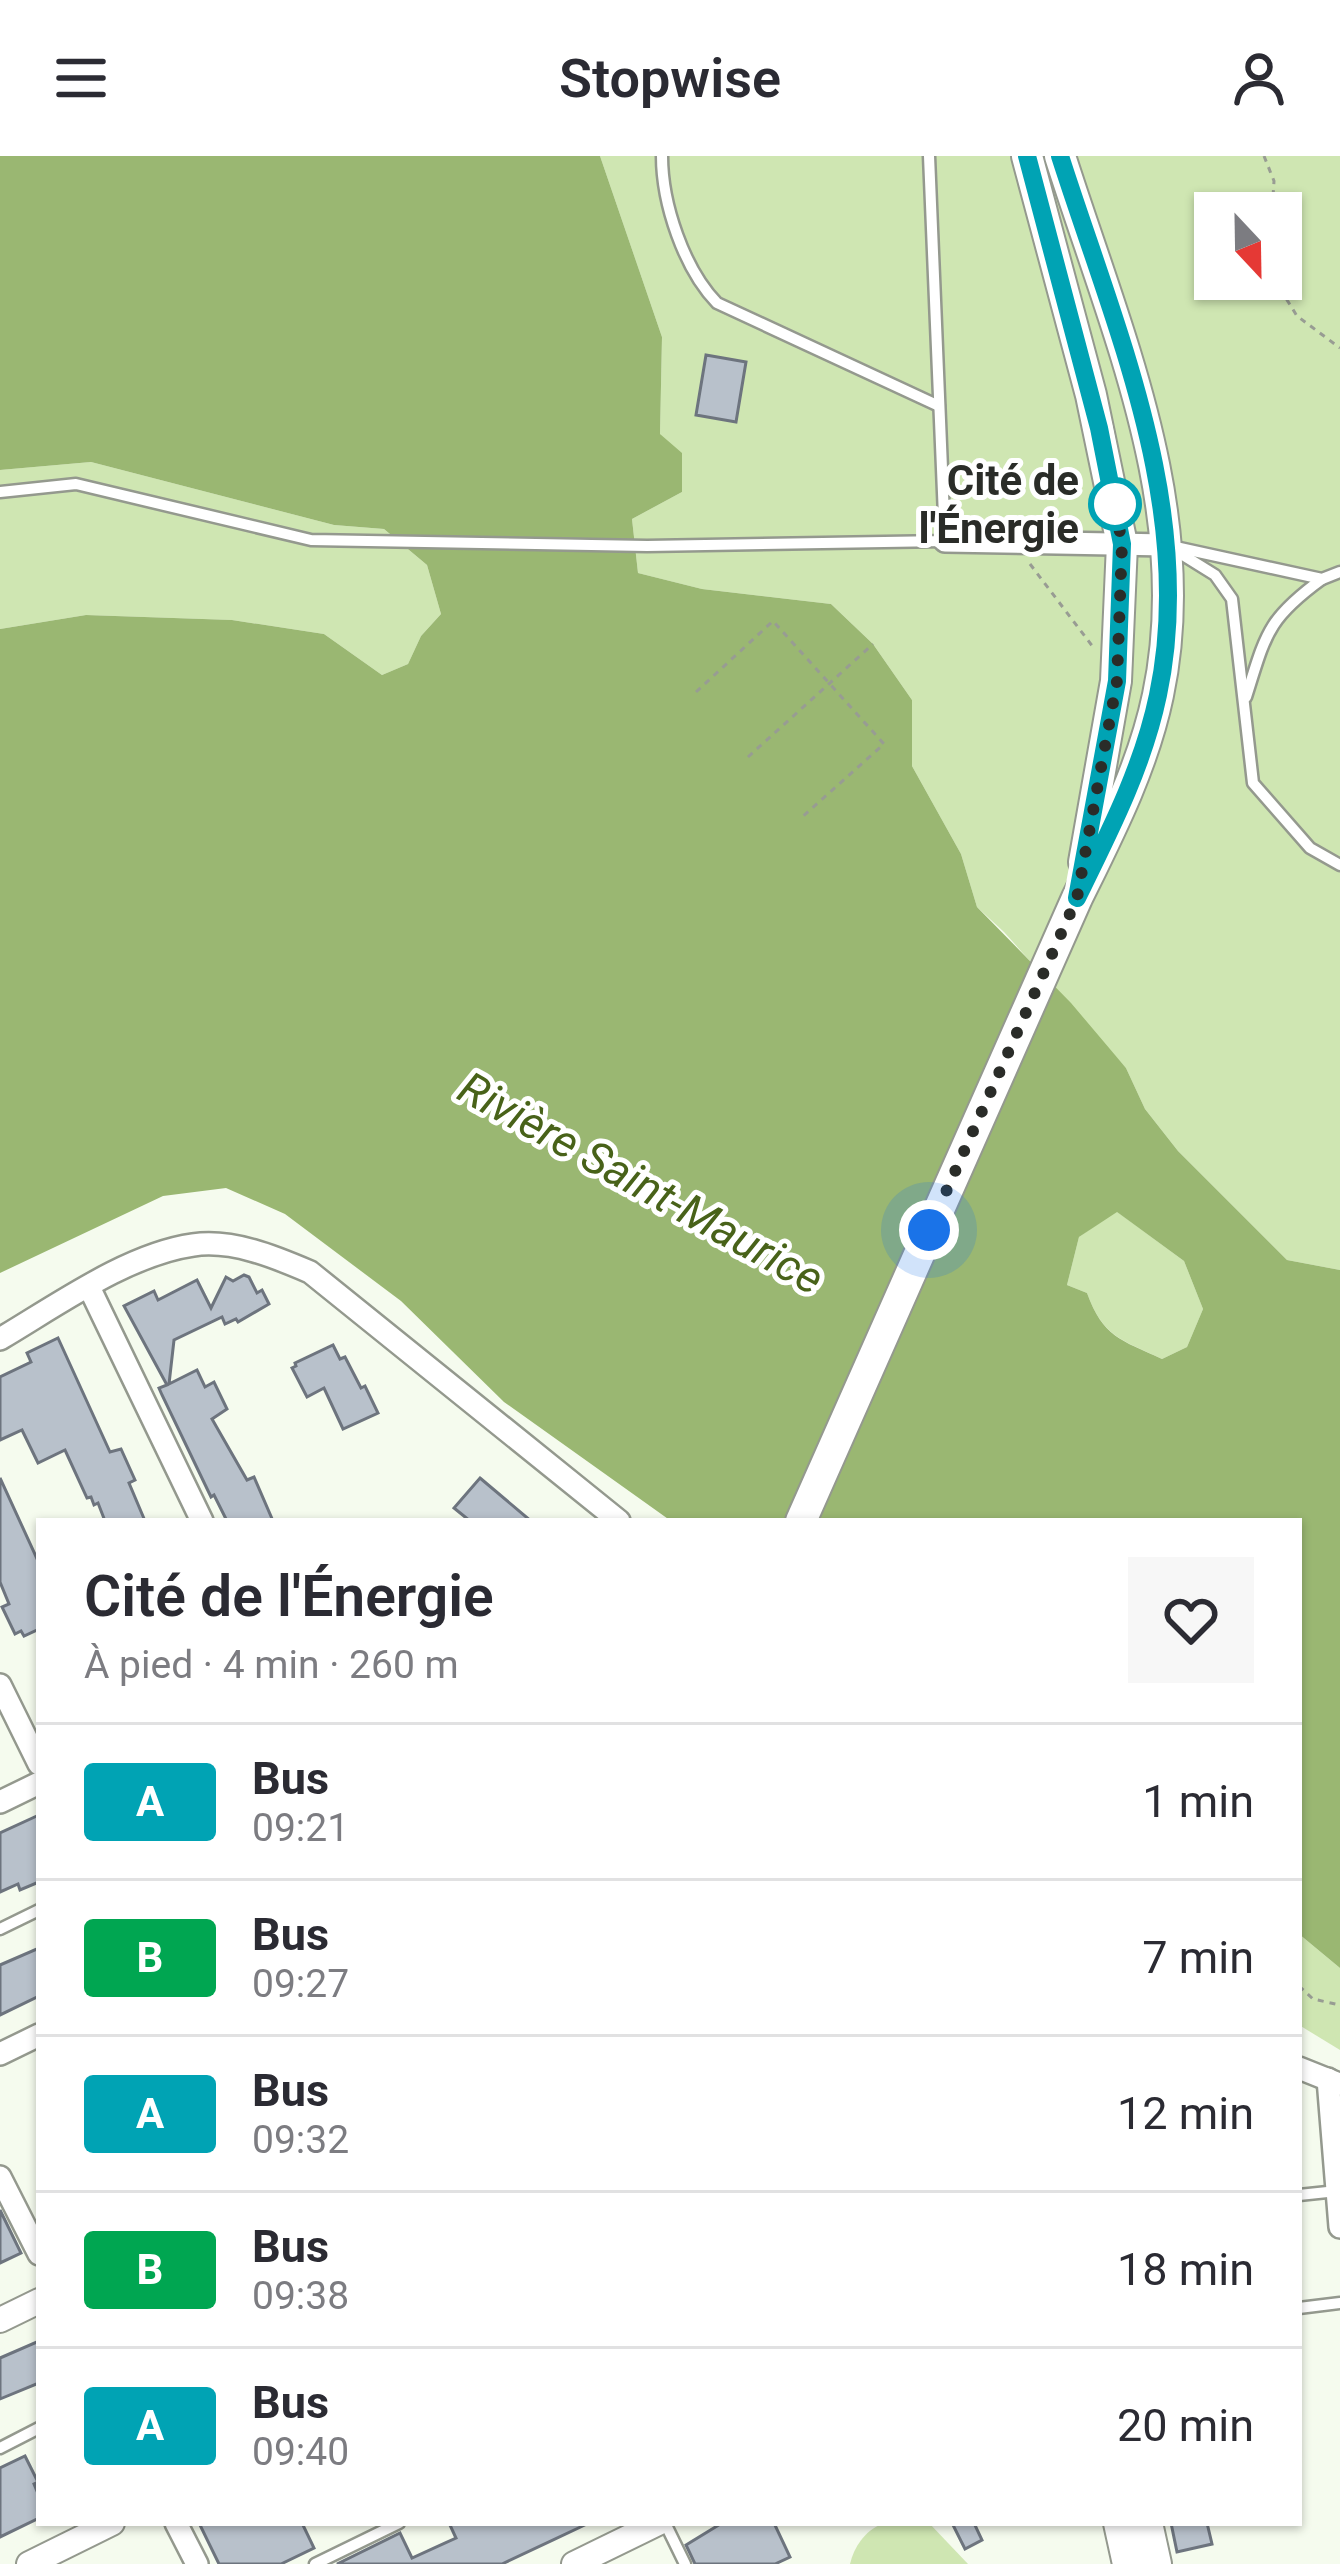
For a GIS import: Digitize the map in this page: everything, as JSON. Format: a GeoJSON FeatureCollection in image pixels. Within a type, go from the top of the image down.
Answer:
{"type":"FeatureCollection","features":[{"type":"Feature","properties":{"kind":"main road"},"geometry":{"type":"LineString","coordinates":[[1027,156],[1096,417],[1122,544],[1117,681],[1077,898]]}},
{"type":"Feature","properties":{"kind":"main road"},"geometry":{"type":"LineString","coordinates":[[801,1518],[1077,898],[1124,805],[1158,698],[1169,618],[1168,545],[1148,433],[1060,156]]}},
{"type":"Feature","properties":{"kind":"main road"},"geometry":{"type":"LineString","coordinates":[[1120,2526],[1128,2564]]}},
{"type":"Feature","properties":{"kind":"main road"},"geometry":{"type":"LineString","coordinates":[[1148,2526],[1156,2564]]}},
{"type":"Feature","properties":{"kind":"street"},"geometry":{"type":"LineString","coordinates":[[945,541],[1168,545]]}},
{"type":"Feature","properties":{"kind":"street"},"geometry":{"type":"LineString","coordinates":[[0,1339],[158,1253],[196,1244],[229,1245],[310,1272],[615,1518]]}},
{"type":"Feature","properties":{"kind":"street"},"geometry":{"type":"LineString","coordinates":[[89,1287],[201,1518]]}},
{"type":"Feature","properties":{"kind":"street"},"geometry":{"type":"LineString","coordinates":[[0,1685],[36,1759]]}},
{"type":"Feature","properties":{"kind":"street"},"geometry":{"type":"LineString","coordinates":[[0,1802],[36,1784]]}},
{"type":"Feature","properties":{"kind":"street"},"geometry":{"type":"LineString","coordinates":[[0,2054],[36,2036]]}},
{"type":"Feature","properties":{"kind":"street"},"geometry":{"type":"LineString","coordinates":[[1302,2069],[1334,2082],[1340,2227]]}},
{"type":"Feature","properties":{"kind":"street"},"geometry":{"type":"LineString","coordinates":[[1,2181],[36,2248]]}},
{"type":"Feature","properties":{"kind":"street"},"geometry":{"type":"LineString","coordinates":[[0,2320],[36,2302]]}},
{"type":"Feature","properties":{"kind":"street"},"geometry":{"type":"LineString","coordinates":[[29,2564],[106,2526]]}},
{"type":"Feature","properties":{"kind":"street"},"geometry":{"type":"LineString","coordinates":[[178,2526],[197,2564]]}},
{"type":"Feature","properties":{"kind":"street"},"geometry":{"type":"LineString","coordinates":[[574,2564],[656,2526]]}},
{"type":"Feature","properties":{"kind":"lane"},"geometry":{"type":"LineString","coordinates":[[662,156],[682,251],[700,285],[717,303],[939,406]]}},
{"type":"Feature","properties":{"kind":"lane"},"geometry":{"type":"LineString","coordinates":[[0,492],[76,484],[311,540],[647,546],[945,541],[929,156]]}},
{"type":"Feature","properties":{"kind":"lane"},"geometry":{"type":"LineString","coordinates":[[1168,545],[1322,579]]}},
{"type":"Feature","properties":{"kind":"lane"},"geometry":{"type":"LineString","coordinates":[[1168,545],[1215,575],[1232,599],[1253,783],[1310,848],[1340,865]]}},
{"type":"Feature","properties":{"kind":"lane"},"geometry":{"type":"LineString","coordinates":[[1244,704],[1265,638],[1285,606],[1340,572]]}},
{"type":"Feature","properties":{"kind":"lane"},"geometry":{"type":"LineString","coordinates":[[0,1929],[36,1911]]}},
{"type":"Feature","properties":{"kind":"lane"},"geometry":{"type":"LineString","coordinates":[[1302,2195],[1337,2191]]}},
{"type":"Feature","properties":{"kind":"lane"},"geometry":{"type":"LineString","coordinates":[[1302,2308],[1340,2303]]}},
{"type":"Feature","properties":{"kind":"lane"},"geometry":{"type":"LineString","coordinates":[[0,2448],[36,2430]]}},
{"type":"Feature","properties":{"kind":"lane"},"geometry":{"type":"LineString","coordinates":[[315,2564],[393,2526]]}},
{"type":"Feature","properties":{"kind":"lane"},"geometry":{"type":"LineString","coordinates":[[664,2526],[685,2564]]}},
{"type":"Feature","properties":{"kind":"path"},"geometry":{"type":"LineString","coordinates":[[1264,156],[1273,192]]}},
{"type":"Feature","properties":{"kind":"path"},"geometry":{"type":"LineString","coordinates":[[1287,300],[1297,316],[1340,348]]}},
{"type":"Feature","properties":{"kind":"path"},"geometry":{"type":"LineString","coordinates":[[1020,556],[1037,570],[1117,681]]}},
{"type":"Feature","properties":{"kind":"path"},"geometry":{"type":"LineString","coordinates":[[696,692],[773,621],[884,744],[801,818]]}},
{"type":"Feature","properties":{"kind":"path"},"geometry":{"type":"LineString","coordinates":[[748,757],[873,644]]}},
{"type":"Feature","properties":{"kind":"path"},"geometry":{"type":"LineString","coordinates":[[1302,1989],[1313,1999],[1340,2005]]}},
{"type":"Feature","properties":{"kind":"shaded area"},"geometry":{"type":"Polygon","coordinates":[[[600,156],[1340,156],[1340,1270],[1287,1260],[1178,1151],[1145,1109],[1126,1068],[977,907],[961,854],[912,766],[912,700],[873,644],[831,604],[702,589],[638,573],[632,519],[682,492],[660,434],[662,337],[600,156]]]}},
{"type":"Feature","properties":{"kind":"shaded area"},"geometry":{"type":"Polygon","coordinates":[[[91,462],[334,525],[384,529],[427,565],[441,614],[421,636],[408,664],[382,675],[324,634],[232,620],[86,615],[0,629],[0,470],[91,462]]]}},
{"type":"Feature","properties":{"kind":"shaded area"},"geometry":{"type":"Polygon","coordinates":[[[1116,1211],[1184,1261],[1203,1309],[1187,1347],[1162,1359],[1107,1328],[1087,1293],[1067,1285],[1079,1237],[1116,1211]]]}},
{"type":"Feature","properties":{"kind":"shaded area"},"geometry":{"type":"Polygon","coordinates":[[[1302,1936],[1340,1968],[1340,2050],[1302,2027],[1302,1936]]]}},
{"type":"Feature","properties":{"kind":"shaded area"},"geometry":{"type":"Polygon","coordinates":[[[932,2526],[968,2564],[850,2564],[862,2539],[873,2529],[932,2526]]]}},
{"type":"Feature","properties":{"kind":"water","name":"Rivière Saint-Maurice"},"geometry":{"type":"Polygon","coordinates":[[[0,156],[600,156],[662,337],[660,434],[682,453],[682,492],[632,519],[638,573],[702,589],[831,604],[873,644],[912,700],[912,766],[961,854],[977,907],[1071,1003],[1126,1068],[1145,1109],[1178,1151],[1287,1260],[1340,1270],[1340,1968],[1302,1936],[1302,1518],[667,1518],[504,1402],[401,1301],[285,1214],[226,1188],[163,1196],[0,1273],[0,629],[86,615],[232,620],[324,634],[382,675],[408,664],[421,636],[441,614],[427,565],[384,529],[334,525],[91,462],[0,470],[0,156]],[[1117,1212],[1079,1237],[1067,1285],[1087,1293],[1107,1328],[1135,1347],[1162,1359],[1187,1347],[1203,1309],[1184,1261],[1117,1212]]]}},
{"type":"Feature","properties":{"kind":"building"},"geometry":{"type":"Polygon","coordinates":[[[706,355],[746,362],[736,422],[696,415],[706,355]]]}},
{"type":"Feature","properties":{"kind":"building"},"geometry":{"type":"Polygon","coordinates":[[[226,1277],[233,1281],[249,1277],[269,1304],[238,1322],[225,1324],[222,1317],[174,1340],[169,1384],[197,1370],[205,1387],[214,1382],[227,1409],[212,1419],[247,1480],[254,1477],[272,1518],[226,1518],[162,1395],[159,1388],[167,1385],[124,1306],[154,1291],[158,1300],[197,1280],[211,1308],[226,1277]]]}},
{"type":"Feature","properties":{"kind":"building"},"geometry":{"type":"Polygon","coordinates":[[[58,1338],[110,1452],[121,1449],[144,1518],[104,1518],[98,1503],[87,1498],[65,1450],[38,1463],[22,1430],[0,1440],[0,1377],[31,1362],[27,1353],[58,1338]]]}},
{"type":"Feature","properties":{"kind":"building"},"geometry":{"type":"Polygon","coordinates":[[[333,1345],[361,1388],[365,1386],[378,1413],[343,1429],[324,1388],[307,1397],[292,1368],[333,1345]]]}},
{"type":"Feature","properties":{"kind":"building"},"geometry":{"type":"Polygon","coordinates":[[[0,1478],[36,1556],[36,1630],[15,1634],[2,1607],[9,1604],[0,1582],[0,1478]]]}},
{"type":"Feature","properties":{"kind":"building"},"geometry":{"type":"Polygon","coordinates":[[[480,1478],[527,1518],[466,1518],[454,1508],[480,1478]]]}},
{"type":"Feature","properties":{"kind":"building"},"geometry":{"type":"Polygon","coordinates":[[[36,1816],[36,1883],[0,1892],[0,1833],[36,1816]]]}},
{"type":"Feature","properties":{"kind":"building"},"geometry":{"type":"Polygon","coordinates":[[[36,1949],[36,1997],[0,2015],[0,1965],[36,1949]]]}},
{"type":"Feature","properties":{"kind":"building"},"geometry":{"type":"Polygon","coordinates":[[[0,2210],[21,2253],[0,2263],[0,2210]]]}},
{"type":"Feature","properties":{"kind":"building"},"geometry":{"type":"Polygon","coordinates":[[[36,2342],[36,2384],[0,2399],[0,2358],[36,2342]]]}},
{"type":"Feature","properties":{"kind":"building"},"geometry":{"type":"Polygon","coordinates":[[[25,2456],[36,2478],[36,2519],[0,2537],[0,2468],[25,2456]]]}},
{"type":"Feature","properties":{"kind":"building"},"geometry":{"type":"Polygon","coordinates":[[[200,2526],[303,2526],[314,2548],[281,2564],[219,2564],[200,2526]]]}},
{"type":"Feature","properties":{"kind":"building"},"geometry":{"type":"Polygon","coordinates":[[[450,2526],[583,2526],[502,2564],[337,2564],[400,2533],[412,2558],[456,2538],[450,2526]]]}},
{"type":"Feature","properties":{"kind":"building"},"geometry":{"type":"Polygon","coordinates":[[[717,2526],[775,2526],[790,2557],[775,2564],[695,2564],[686,2545],[717,2526]]]}},
{"type":"Feature","properties":{"kind":"building"},"geometry":{"type":"Polygon","coordinates":[[[954,2526],[975,2526],[982,2540],[965,2549],[954,2526]]]}},
{"type":"Feature","properties":{"kind":"building"},"geometry":{"type":"Polygon","coordinates":[[[1172,2526],[1208,2526],[1212,2544],[1177,2552],[1172,2526]]]}},
{"type":"Feature","properties":{"kind":"bus line","name":"A"},"geometry":{"type":"LineString","coordinates":[[1027,156],[1107,460],[1122,544],[1117,681],[1077,898],[1124,805],[1158,698],[1169,618],[1168,545],[1148,433],[1060,156]]}},
{"type":"Feature","properties":{"kind":"place","name":"Cité de l'Énergie"},"geometry":{"type":"Point","coordinates":[1115,504]}},
{"type":"Feature","properties":{"kind":"route"},"geometry":{"type":"LineString","coordinates":[[929,1230],[1077,898],[1117,681],[1122,544],[1115,504]]}}]}
